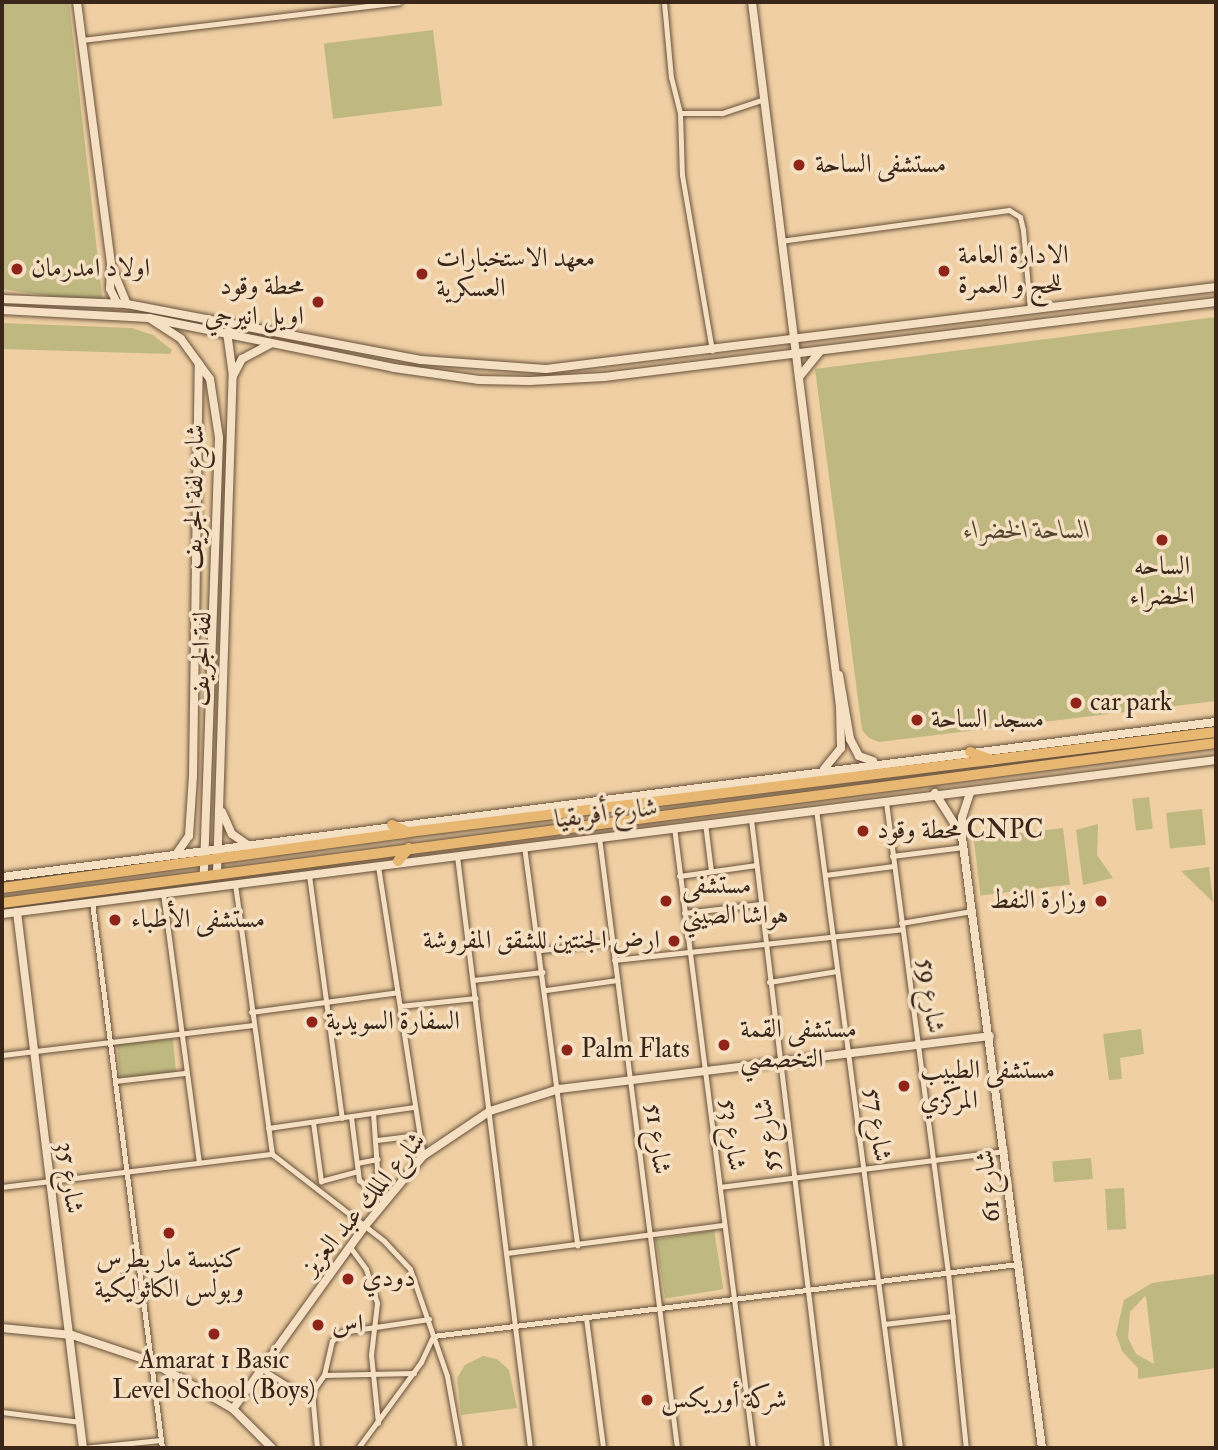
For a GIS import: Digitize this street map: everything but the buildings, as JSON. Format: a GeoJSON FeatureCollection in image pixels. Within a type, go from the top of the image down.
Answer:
{"type":"FeatureCollection","features":[{"type":"Feature","properties":{"kind":"highway","name":"شارع أفريقيا"},"geometry":{"type":"LineString","coordinates":[[2,888],[203,864],[216,856],[679,801],[1216,732]]}},
{"type":"Feature","properties":{"kind":"highway","name":"شارع أفريقيا"},"geometry":{"type":"LineString","coordinates":[[2,903],[1216,743]]}},
{"type":"Feature","properties":{"kind":"highway"},"geometry":{"type":"LineString","coordinates":[[970,752],[996,761]]}},
{"type":"Feature","properties":{"kind":"highway"},"geometry":{"type":"LineString","coordinates":[[679,801],[684,788]]}},
{"type":"Feature","properties":{"kind":"highway"},"geometry":{"type":"LineString","coordinates":[[554,816],[556,830]]}},
{"type":"Feature","properties":{"kind":"highway"},"geometry":{"type":"LineString","coordinates":[[391,825],[409,832]]}},
{"type":"Feature","properties":{"kind":"highway"},"geometry":{"type":"LineString","coordinates":[[398,861],[409,848]]}},
{"type":"Feature","properties":{"kind":"street"},"geometry":{"type":"LineString","coordinates":[[77,2],[111,264],[110,289],[117,303]]}},
{"type":"Feature","properties":{"kind":"street"},"geometry":{"type":"LineString","coordinates":[[82,40],[399,2]]}},
{"type":"Feature","properties":{"kind":"street"},"geometry":{"type":"LineString","coordinates":[[664,2],[671,77],[680,113],[682,175],[712,350]]}},
{"type":"Feature","properties":{"kind":"street"},"geometry":{"type":"LineString","coordinates":[[752,2],[761,100],[836,669],[842,740],[837,757],[824,769]]}},
{"type":"Feature","properties":{"kind":"street"},"geometry":{"type":"LineString","coordinates":[[680,113],[722,113],[761,100]]}},
{"type":"Feature","properties":{"kind":"street"},"geometry":{"type":"LineString","coordinates":[[780,241],[1009,210],[1020,217],[1023,230],[1030,310]]}},
{"type":"Feature","properties":{"kind":"street"},"geometry":{"type":"LineString","coordinates":[[111,264],[127,304]]}},
{"type":"Feature","properties":{"kind":"street"},"geometry":{"type":"LineString","coordinates":[[2,299],[127,304],[480,368],[603,365],[794,338],[1216,287]]}},
{"type":"Feature","properties":{"kind":"street"},"geometry":{"type":"LineString","coordinates":[[2,310],[149,318],[270,344],[479,380],[604,377],[1216,302]]}},
{"type":"Feature","properties":{"kind":"street","name":"شارع لفة الجريف"},"geometry":{"type":"LineString","coordinates":[[149,318],[181,339],[199,364],[216,399],[219,438],[203,852]]}},
{"type":"Feature","properties":{"kind":"street","name":"لفة الجريف"},"geometry":{"type":"LineString","coordinates":[[217,873],[233,376],[229,335],[222,321]]}},
{"type":"Feature","properties":{"kind":"street"},"geometry":{"type":"LineString","coordinates":[[233,376],[243,359],[270,344]]}},
{"type":"Feature","properties":{"kind":"street"},"geometry":{"type":"LineString","coordinates":[[799,378],[805,364],[823,349]]}},
{"type":"Feature","properties":{"kind":"street"},"geometry":{"type":"LineString","coordinates":[[176,854],[188,836],[193,785],[199,364]]}},
{"type":"Feature","properties":{"kind":"street"},"geometry":{"type":"LineString","coordinates":[[603,365],[604,377]]}},
{"type":"Feature","properties":{"kind":"street"},"geometry":{"type":"LineString","coordinates":[[479,380],[480,368]]}},
{"type":"Feature","properties":{"kind":"street"},"geometry":{"type":"LineString","coordinates":[[836,669],[854,748],[867,760],[884,762]]}},
{"type":"Feature","properties":{"kind":"street","name":"شارع أفريقيا"},"geometry":{"type":"LineString","coordinates":[[2,877],[176,854],[203,852],[216,856],[252,846],[391,825],[1216,722]]}},
{"type":"Feature","properties":{"kind":"street","name":"شارع أفريقيا"},"geometry":{"type":"LineString","coordinates":[[2,914],[398,861],[457,856],[598,835],[935,793],[970,793],[1216,760]]}},
{"type":"Feature","properties":{"kind":"street"},"geometry":{"type":"LineString","coordinates":[[935,793],[948,808],[962,837]]}},
{"type":"Feature","properties":{"kind":"street"},"geometry":{"type":"LineString","coordinates":[[962,837],[962,817],[970,793]]}},
{"type":"Feature","properties":{"kind":"street","name":"شارع 59"},"geometry":{"type":"LineString","coordinates":[[886,799],[948,1272],[966,1448]]}},
{"type":"Feature","properties":{"kind":"street"},"geometry":{"type":"LineString","coordinates":[[219,802],[232,834],[252,846]]}},
{"type":"Feature","properties":{"kind":"street","name":"شارع 57"},"geometry":{"type":"LineString","coordinates":[[816,808],[900,1448]]}},
{"type":"Feature","properties":{"kind":"street","name":"شارع 55"},"geometry":{"type":"LineString","coordinates":[[751,817],[778,1062],[827,1448]]}},
{"type":"Feature","properties":{"kind":"street"},"geometry":{"type":"LineString","coordinates":[[705,823],[711,872]]}},
{"type":"Feature","properties":{"kind":"street","name":"شارع 53"},"geometry":{"type":"LineString","coordinates":[[674,827],[752,1448]]}},
{"type":"Feature","properties":{"kind":"street","name":"شارع 51"},"geometry":{"type":"LineString","coordinates":[[598,835],[677,1448]]}},
{"type":"Feature","properties":{"kind":"street","name":"شارع 61"},"geometry":{"type":"LineString","coordinates":[[962,837],[1006,1151],[1042,1448]]}},
{"type":"Feature","properties":{"kind":"street"},"geometry":{"type":"LineString","coordinates":[[524,846],[541,950],[577,1245]]}},
{"type":"Feature","properties":{"kind":"street"},"geometry":{"type":"LineString","coordinates":[[892,856],[963,847]]}},
{"type":"Feature","properties":{"kind":"street"},"geometry":{"type":"LineString","coordinates":[[203,852],[204,876]]}},
{"type":"Feature","properties":{"kind":"street"},"geometry":{"type":"LineString","coordinates":[[457,856],[530,1448]]}},
{"type":"Feature","properties":{"kind":"street"},"geometry":{"type":"LineString","coordinates":[[378,865],[423,1156]]}},
{"type":"Feature","properties":{"kind":"street"},"geometry":{"type":"LineString","coordinates":[[679,876],[756,865]]}},
{"type":"Feature","properties":{"kind":"street"},"geometry":{"type":"LineString","coordinates":[[825,875],[893,866]]}},
{"type":"Feature","properties":{"kind":"street"},"geometry":{"type":"LineString","coordinates":[[309,874],[342,1118]]}},
{"type":"Feature","properties":{"kind":"street"},"geometry":{"type":"LineString","coordinates":[[236,884],[272,1154],[365,1226],[410,1269],[452,1394],[460,1448]]}},
{"type":"Feature","properties":{"kind":"street"},"geometry":{"type":"LineString","coordinates":[[163,893],[179,1034],[199,1163]]}},
{"type":"Feature","properties":{"kind":"street"},"geometry":{"type":"LineString","coordinates":[[92,902],[162,1448]]}},
{"type":"Feature","properties":{"kind":"street"},"geometry":{"type":"LineString","coordinates":[[684,913],[760,904]]}},
{"type":"Feature","properties":{"kind":"street"},"geometry":{"type":"LineString","coordinates":[[614,960],[833,937],[972,911]]}},
{"type":"Feature","properties":{"kind":"street","name":"شارع 35"},"geometry":{"type":"LineString","coordinates":[[18,912],[32,1052],[48,1181],[72,1335],[83,1448]]}},
{"type":"Feature","properties":{"kind":"street"},"geometry":{"type":"LineString","coordinates":[[541,950],[612,942]]}},
{"type":"Feature","properties":{"kind":"street"},"geometry":{"type":"LineString","coordinates":[[769,982],[837,971]]}},
{"type":"Feature","properties":{"kind":"street"},"geometry":{"type":"LineString","coordinates":[[473,981],[543,972]]}},
{"type":"Feature","properties":{"kind":"street"},"geometry":{"type":"LineString","coordinates":[[546,990],[617,980]]}},
{"type":"Feature","properties":{"kind":"street"},"geometry":{"type":"LineString","coordinates":[[251,1012],[398,992]]}},
{"type":"Feature","properties":{"kind":"street"},"geometry":{"type":"LineString","coordinates":[[400,1006],[475,998]]}},
{"type":"Feature","properties":{"kind":"street"},"geometry":{"type":"LineString","coordinates":[[2,1055],[253,1025]]}},
{"type":"Feature","properties":{"kind":"street","name":"شارع الملك عبد العزيز"},"geometry":{"type":"LineString","coordinates":[[233,1409],[382,1199],[423,1156],[490,1111],[559,1088],[990,1036]]}},
{"type":"Feature","properties":{"kind":"street"},"geometry":{"type":"LineString","coordinates":[[115,1081],[185,1073]]}},
{"type":"Feature","properties":{"kind":"street"},"geometry":{"type":"LineString","coordinates":[[268,1128],[414,1107]]}},
{"type":"Feature","properties":{"kind":"street"},"geometry":{"type":"LineString","coordinates":[[373,1114],[382,1199]]}},
{"type":"Feature","properties":{"kind":"street"},"geometry":{"type":"LineString","coordinates":[[351,1117],[362,1183],[382,1199]]}},
{"type":"Feature","properties":{"kind":"street"},"geometry":{"type":"LineString","coordinates":[[313,1122],[321,1181],[316,1189]]}},
{"type":"Feature","properties":{"kind":"street"},"geometry":{"type":"LineString","coordinates":[[377,1140],[418,1135]]}},
{"type":"Feature","properties":{"kind":"street"},"geometry":{"type":"LineString","coordinates":[[720,1187],[1006,1151]]}},
{"type":"Feature","properties":{"kind":"street"},"geometry":{"type":"LineString","coordinates":[[2,1187],[272,1154]]}},
{"type":"Feature","properties":{"kind":"street"},"geometry":{"type":"LineString","coordinates":[[357,1163],[378,1159]]}},
{"type":"Feature","properties":{"kind":"street"},"geometry":{"type":"LineString","coordinates":[[321,1181],[358,1171]]}},
{"type":"Feature","properties":{"kind":"street"},"geometry":{"type":"LineString","coordinates":[[507,1253],[724,1225]]}},
{"type":"Feature","properties":{"kind":"street"},"geometry":{"type":"LineString","coordinates":[[350,1247],[366,1269],[376,1299],[371,1372],[377,1423]]}},
{"type":"Feature","properties":{"kind":"street"},"geometry":{"type":"LineString","coordinates":[[433,1336],[1018,1264]]}},
{"type":"Feature","properties":{"kind":"street"},"geometry":{"type":"LineString","coordinates":[[884,1324],[953,1316]]}},
{"type":"Feature","properties":{"kind":"street"},"geometry":{"type":"LineString","coordinates":[[586,1318],[603,1448]]}},
{"type":"Feature","properties":{"kind":"street"},"geometry":{"type":"LineString","coordinates":[[317,1448],[312,1392],[324,1375],[336,1336],[373,1326],[429,1319]]}},
{"type":"Feature","properties":{"kind":"street"},"geometry":{"type":"LineString","coordinates":[[2,1328],[72,1335],[152,1362],[233,1409],[272,1448]]}},
{"type":"Feature","properties":{"kind":"street"},"geometry":{"type":"LineString","coordinates":[[358,1448],[414,1373],[433,1336]]}},
{"type":"Feature","properties":{"kind":"street"},"geometry":{"type":"LineString","coordinates":[[262,1369],[300,1393],[312,1392]]}},
{"type":"Feature","properties":{"kind":"street"},"geometry":{"type":"LineString","coordinates":[[324,1375],[414,1373]]}},
{"type":"Feature","properties":{"kind":"street"},"geometry":{"type":"LineString","coordinates":[[2,1412],[80,1422]]}},
{"type":"Feature","properties":{"kind":"street"},"geometry":{"type":"LineString","coordinates":[[83,1448],[161,1440]]}},
{"type":"Feature","properties":{"kind":"green space"},"geometry":{"type":"Polygon","coordinates":[[[2,2],[69,2],[103,304],[2,289],[2,2]]]}},
{"type":"Feature","properties":{"kind":"green space"},"geometry":{"type":"Polygon","coordinates":[[[433,30],[442,105],[333,119],[324,43],[433,30]]]}},
{"type":"Feature","properties":{"kind":"green space","name":"الساحة الخضراء"},"geometry":{"type":"Polygon","coordinates":[[[1216,317],[1216,701],[879,742],[869,738],[862,730],[815,369],[1216,317]]]}},
{"type":"Feature","properties":{"kind":"green space"},"geometry":{"type":"Polygon","coordinates":[[[2,323],[132,328],[153,335],[172,350],[170,354],[2,349],[2,323]]]}},
{"type":"Feature","properties":{"kind":"green space"},"geometry":{"type":"Polygon","coordinates":[[[1149,797],[1153,829],[1136,831],[1132,799],[1149,797]]]}},
{"type":"Feature","properties":{"kind":"green space"},"geometry":{"type":"Polygon","coordinates":[[[1202,809],[1206,845],[1170,849],[1166,813],[1202,809]]]}},
{"type":"Feature","properties":{"kind":"green space"},"geometry":{"type":"Polygon","coordinates":[[[1098,824],[1097,855],[1113,878],[1083,885],[1076,830],[1098,824]]]}},
{"type":"Feature","properties":{"kind":"green space"},"geometry":{"type":"Polygon","coordinates":[[[1063,828],[1070,885],[981,896],[974,839],[1063,828]]]}},
{"type":"Feature","properties":{"kind":"green space"},"geometry":{"type":"Polygon","coordinates":[[[1209,867],[1213,902],[1181,871],[1209,867]]]}},
{"type":"Feature","properties":{"kind":"green space"},"geometry":{"type":"Polygon","coordinates":[[[1141,1029],[1144,1054],[1120,1058],[1122,1079],[1109,1080],[1103,1034],[1141,1029]]]}},
{"type":"Feature","properties":{"kind":"green space"},"geometry":{"type":"Polygon","coordinates":[[[173,1039],[176,1073],[120,1078],[117,1044],[173,1039]]]}},
{"type":"Feature","properties":{"kind":"green space"},"geometry":{"type":"Polygon","coordinates":[[[1091,1158],[1093,1179],[1054,1182],[1052,1161],[1091,1158]]]}},
{"type":"Feature","properties":{"kind":"green space"},"geometry":{"type":"Polygon","coordinates":[[[1124,1188],[1126,1229],[1107,1230],[1105,1189],[1124,1188]]]}},
{"type":"Feature","properties":{"kind":"green space"},"geometry":{"type":"Polygon","coordinates":[[[714,1230],[723,1289],[665,1298],[656,1239],[714,1230]]]}},
{"type":"Feature","properties":{"kind":"green space"},"geometry":{"type":"Polygon","coordinates":[[[1216,1274],[1216,1368],[1138,1379],[1138,1368],[1122,1351],[1116,1334],[1124,1300],[1152,1283],[1216,1274]],[[1146,1297],[1130,1312],[1128,1338],[1136,1354],[1154,1364],[1146,1297]]]}},
{"type":"Feature","properties":{"kind":"green space"},"geometry":{"type":"Polygon","coordinates":[[[483,1356],[497,1359],[509,1370],[517,1408],[461,1415],[457,1378],[465,1365],[483,1356]]]}},
{"type":"Feature","properties":{"kind":"place","name":"مستشفى الساحة"},"geometry":{"type":"Point","coordinates":[799,165]}},
{"type":"Feature","properties":{"kind":"place","name":"اولاد امدرمان"},"geometry":{"type":"Point","coordinates":[17,269]}},
{"type":"Feature","properties":{"kind":"place","name":"الادارة العامة للحج و العمرة"},"geometry":{"type":"Point","coordinates":[944,271]}},
{"type":"Feature","properties":{"kind":"place","name":"معهد الاستخبارات العسكرية"},"geometry":{"type":"Point","coordinates":[422,274]}},
{"type":"Feature","properties":{"kind":"place","name":"محطة وقود اويل انيرجي"},"geometry":{"type":"Point","coordinates":[318,302]}},
{"type":"Feature","properties":{"kind":"place","name":"الساحه الخضراء"},"geometry":{"type":"Point","coordinates":[1162,540]}},
{"type":"Feature","properties":{"kind":"place","name":"car park"},"geometry":{"type":"Point","coordinates":[1076,703]}},
{"type":"Feature","properties":{"kind":"place","name":"مسجد الساحة"},"geometry":{"type":"Point","coordinates":[917,720]}},
{"type":"Feature","properties":{"kind":"place","name":"محطة وقود CNPC"},"geometry":{"type":"Point","coordinates":[863,831]}},
{"type":"Feature","properties":{"kind":"place","name":"مستشفى هواشا الصيني"},"geometry":{"type":"Point","coordinates":[666,901]}},
{"type":"Feature","properties":{"kind":"place","name":"وزارة النفط"},"geometry":{"type":"Point","coordinates":[1101,901]}},
{"type":"Feature","properties":{"kind":"place","name":"مستشفی الأطباء"},"geometry":{"type":"Point","coordinates":[115,920]}},
{"type":"Feature","properties":{"kind":"place","name":"ارض الجنتين للشقق المفروشة"},"geometry":{"type":"Point","coordinates":[674,941]}},
{"type":"Feature","properties":{"kind":"place","name":"السفارة السويدية"},"geometry":{"type":"Point","coordinates":[312,1022]}},
{"type":"Feature","properties":{"kind":"place","name":"مستشفى القمة التخصصي"},"geometry":{"type":"Point","coordinates":[724,1045]}},
{"type":"Feature","properties":{"kind":"place","name":"Palm Flats"},"geometry":{"type":"Point","coordinates":[567,1050]}},
{"type":"Feature","properties":{"kind":"place","name":"مستشفى الطبيب المركزي"},"geometry":{"type":"Point","coordinates":[904,1086]}},
{"type":"Feature","properties":{"kind":"place","name":"كنيسة مار بطرس وبولس الكاثوليكية"},"geometry":{"type":"Point","coordinates":[169,1233]}},
{"type":"Feature","properties":{"kind":"place","name":"دودي"},"geometry":{"type":"Point","coordinates":[348,1279]}},
{"type":"Feature","properties":{"kind":"place","name":"اس"},"geometry":{"type":"Point","coordinates":[318,1325]}},
{"type":"Feature","properties":{"kind":"place","name":"Amarat 1 Basic Level School (Boys)"},"geometry":{"type":"Point","coordinates":[214,1334]}},
{"type":"Feature","properties":{"kind":"place","name":"شركة أوريكس"},"geometry":{"type":"Point","coordinates":[647,1400]}}]}
